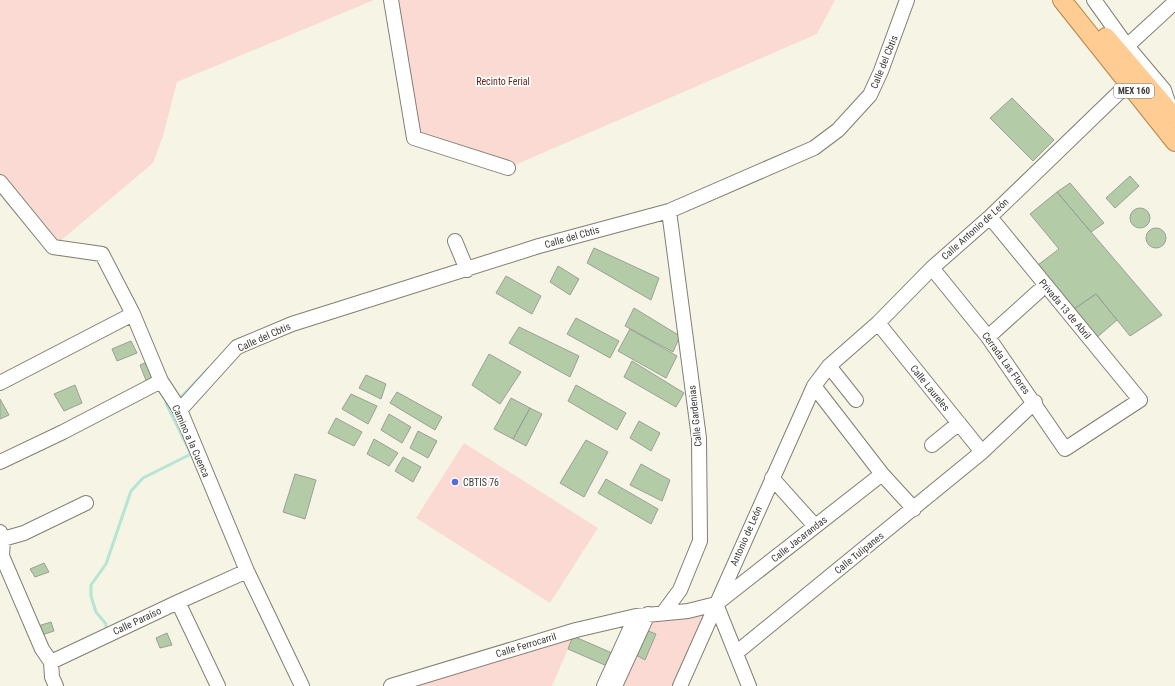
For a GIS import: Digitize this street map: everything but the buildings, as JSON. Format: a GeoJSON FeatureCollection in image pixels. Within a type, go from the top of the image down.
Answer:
{"type":"FeatureCollection","features":[{"type":"Feature","properties":{"kind":"main road","name":"MEX 160"},"geometry":{"type":"LineString","coordinates":[[1062,0],[1101,40],[1133,79],[1170,119],[1175,142]]}},
{"type":"Feature","properties":{"kind":"main road","name":"MEX 160"},"geometry":{"type":"LineString","coordinates":[[1077,0],[1101,40]]}},
{"type":"Feature","properties":{"kind":"street"},"geometry":{"type":"LineString","coordinates":[[391,0],[414,138],[508,168]]}},
{"type":"Feature","properties":{"kind":"street","name":"Calle del Cbtis"},"geometry":{"type":"LineString","coordinates":[[180,410],[237,347],[292,324],[547,244],[669,211],[814,148],[838,130],[870,95],[881,71],[907,0]]}},
{"type":"Feature","properties":{"kind":"street"},"geometry":{"type":"LineString","coordinates":[[1094,0],[1127,46],[1164,90],[1170,119]]}},
{"type":"Feature","properties":{"kind":"street"},"geometry":{"type":"LineString","coordinates":[[1127,46],[1175,2]]}},
{"type":"Feature","properties":{"kind":"street","name":"Calle Antonio de León"},"geometry":{"type":"LineString","coordinates":[[814,386],[829,366],[878,323],[932,268],[990,217],[1133,79]]}},
{"type":"Feature","properties":{"kind":"street","name":"Camino a la Cuenca"},"geometry":{"type":"LineString","coordinates":[[0,182],[53,247],[102,254],[133,314],[161,381],[180,410],[247,571],[302,686]]}},
{"type":"Feature","properties":{"kind":"street","name":"Calle Gardenias"},"geometry":{"type":"LineString","coordinates":[[663,613],[680,590],[700,541],[698,438],[669,211]]}},
{"type":"Feature","properties":{"kind":"street","name":"Privada 13 de Abril"},"geometry":{"type":"LineString","coordinates":[[990,217],[1140,400],[1065,449],[1035,402]]}},
{"type":"Feature","properties":{"kind":"street"},"geometry":{"type":"LineString","coordinates":[[455,242],[467,270]]}},
{"type":"Feature","properties":{"kind":"street","name":"Cerrada Las Flores"},"geometry":{"type":"LineString","coordinates":[[932,268],[988,337],[1035,402],[982,452]]}},
{"type":"Feature","properties":{"kind":"street"},"geometry":{"type":"LineString","coordinates":[[988,337],[1039,291]]}},
{"type":"Feature","properties":{"kind":"street"},"geometry":{"type":"LineString","coordinates":[[0,383],[133,314]]}},
{"type":"Feature","properties":{"kind":"street","name":"Calle Laureles"},"geometry":{"type":"LineString","coordinates":[[878,323],[982,452]]}},
{"type":"Feature","properties":{"kind":"street"},"geometry":{"type":"LineString","coordinates":[[829,366],[856,400]]}},
{"type":"Feature","properties":{"kind":"street"},"geometry":{"type":"LineString","coordinates":[[0,462],[63,432],[161,381]]}},
{"type":"Feature","properties":{"kind":"street"},"geometry":{"type":"LineString","coordinates":[[814,386],[882,474],[914,509]]}},
{"type":"Feature","properties":{"kind":"street","name":"Antonio de León"},"geometry":{"type":"LineString","coordinates":[[680,686],[814,386]]}},
{"type":"Feature","properties":{"kind":"street"},"geometry":{"type":"LineString","coordinates":[[932,445],[959,423]]}},
{"type":"Feature","properties":{"kind":"street","name":"Calle Tulipanes"},"geometry":{"type":"LineString","coordinates":[[736,653],[982,452]]}},
{"type":"Feature","properties":{"kind":"street","name":"Calle Jacarandas"},"geometry":{"type":"LineString","coordinates":[[716,604],[882,474]]}},
{"type":"Feature","properties":{"kind":"street"},"geometry":{"type":"LineString","coordinates":[[772,478],[815,526]]}},
{"type":"Feature","properties":{"kind":"street"},"geometry":{"type":"LineString","coordinates":[[56,686],[51,662],[42,649],[2,556],[1,535],[24,533],[86,503]]}},
{"type":"Feature","properties":{"kind":"street","name":"Calle Paraíso"},"geometry":{"type":"LineString","coordinates":[[51,662],[247,571]]}},
{"type":"Feature","properties":{"kind":"street"},"geometry":{"type":"LineString","coordinates":[[178,602],[218,686]]}},
{"type":"Feature","properties":{"kind":"street"},"geometry":{"type":"LineString","coordinates":[[716,604],[750,686]]}},
{"type":"Feature","properties":{"kind":"street","name":"Calle Ferrocarril"},"geometry":{"type":"LineString","coordinates":[[391,686],[576,630],[642,615],[688,611],[716,604]]}},
{"type":"Feature","properties":{"kind":"street"},"geometry":{"type":"LineString","coordinates":[[604,686],[642,615]]}},
{"type":"Feature","properties":{"kind":"street"},"geometry":{"type":"LineString","coordinates":[[615,686],[642,615]]}},
{"type":"Feature","properties":{"kind":"green space"},"geometry":{"type":"Polygon","coordinates":[[[0,0],[374,0],[177,82],[163,136],[153,163],[53,247],[0,178],[0,0]]]}},
{"type":"Feature","properties":{"kind":"green space","name":"Recinto Ferial"},"geometry":{"type":"Polygon","coordinates":[[[394,0],[835,0],[817,34],[508,168],[414,138],[394,0]]]}},
{"type":"Feature","properties":{"kind":"green space"},"geometry":{"type":"Polygon","coordinates":[[[464,443],[598,528],[550,603],[416,518],[464,443]]]}},
{"type":"Feature","properties":{"kind":"green space"},"geometry":{"type":"Polygon","coordinates":[[[716,604],[680,686],[615,686],[648,614],[716,604]]]}},
{"type":"Feature","properties":{"kind":"green space"},"geometry":{"type":"Polygon","coordinates":[[[576,630],[552,686],[397,686],[576,630]]]}},
{"type":"Feature","properties":{"kind":"waterway"},"geometry":{"type":"LineString","coordinates":[[181,397],[209,368]]}},
{"type":"Feature","properties":{"kind":"waterway"},"geometry":{"type":"LineString","coordinates":[[106,631],[106,624],[96,612],[91,596],[91,585],[106,564],[131,491],[143,478],[191,454],[166,403]]}},
{"type":"Feature","properties":{"kind":"place","name":"CBTIS 76"},"geometry":{"type":"Point","coordinates":[455,482]}}]}
